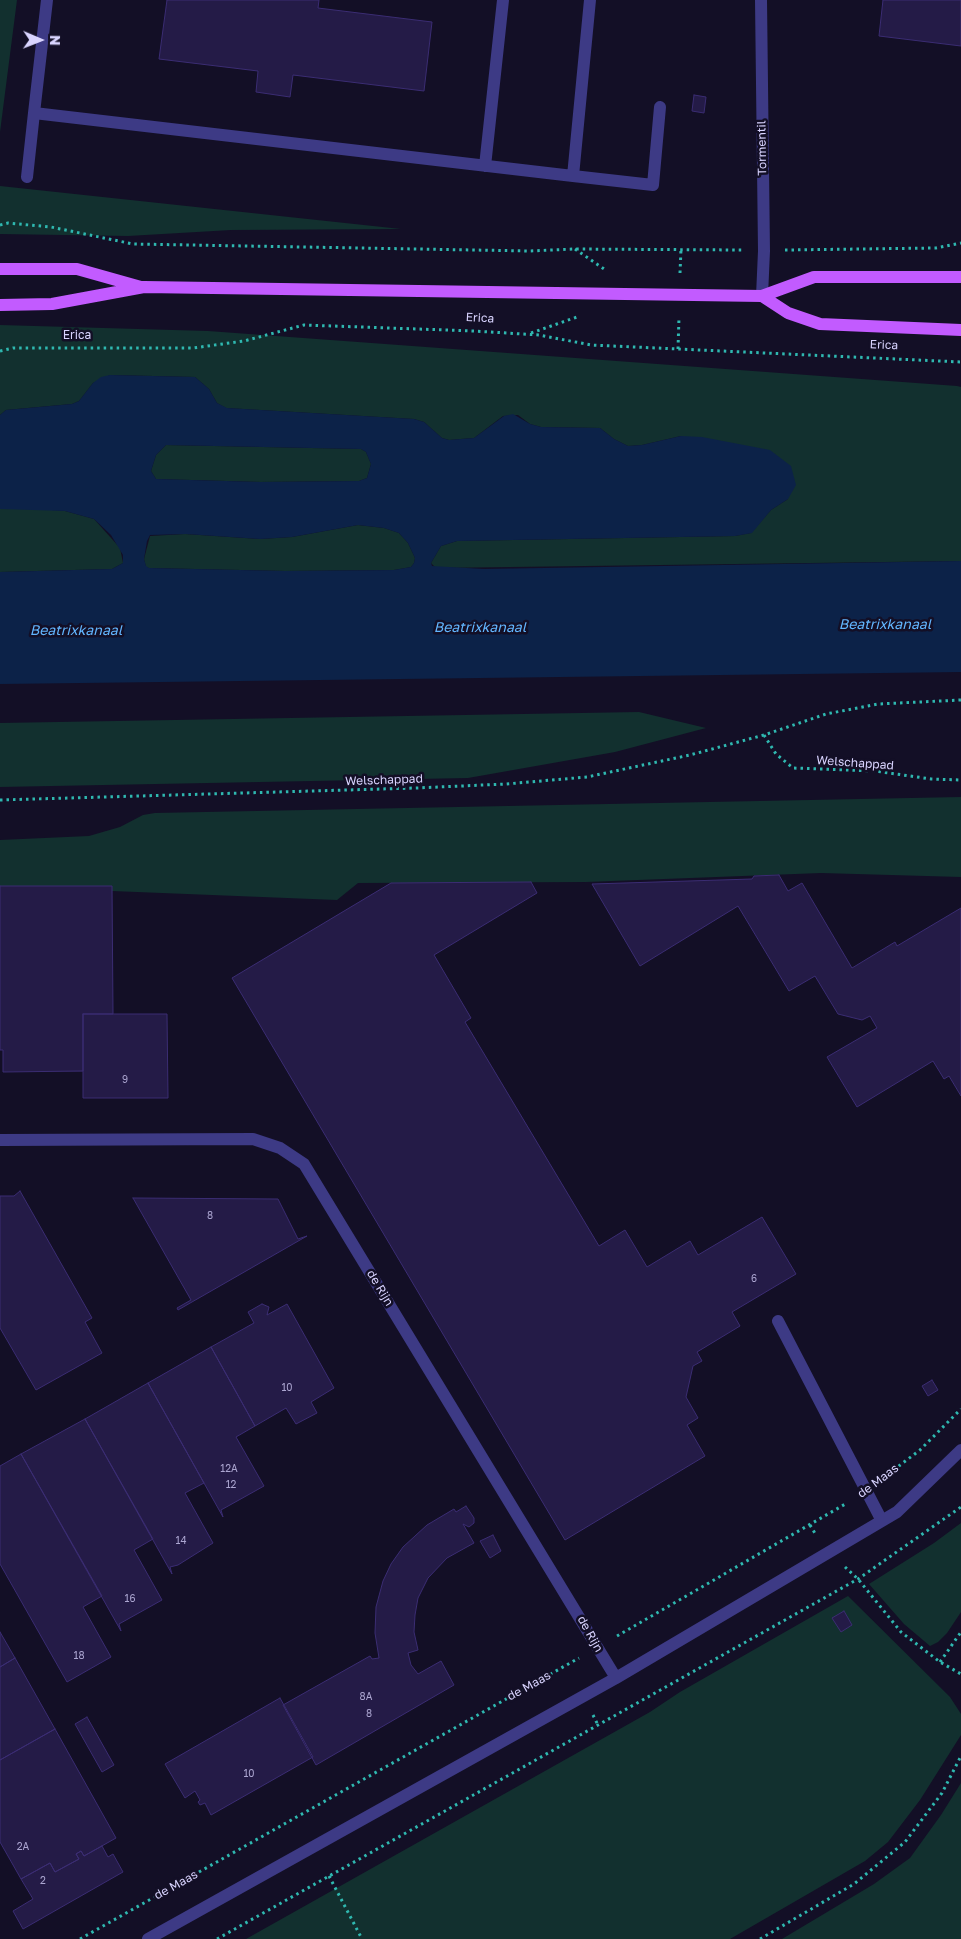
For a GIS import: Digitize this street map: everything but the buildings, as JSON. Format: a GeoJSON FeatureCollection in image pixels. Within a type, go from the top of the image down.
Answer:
{"type":"FeatureCollection","features":[{"type":"Feature","properties":{"kind":"main road","name":"Erica"},"geometry":{"type":"LineString","coordinates":[[0,269],[77,269],[144,287]]}},
{"type":"Feature","properties":{"kind":"main road","name":"Erica"},"geometry":{"type":"LineString","coordinates":[[0,304],[52,304],[144,287],[762,296],[814,277],[961,277]]}},
{"type":"Feature","properties":{"kind":"main road","name":"Erica"},"geometry":{"type":"LineString","coordinates":[[762,296],[788,313],[820,324],[961,330]]}},
{"type":"Feature","properties":{"kind":"street"},"geometry":{"type":"LineString","coordinates":[[27,177],[47,0]]}},
{"type":"Feature","properties":{"kind":"street"},"geometry":{"type":"LineString","coordinates":[[485,166],[503,0]]}},
{"type":"Feature","properties":{"kind":"street"},"geometry":{"type":"LineString","coordinates":[[573,176],[590,0]]}},
{"type":"Feature","properties":{"kind":"street","name":"Tormentil"},"geometry":{"type":"LineString","coordinates":[[761,0],[764,251],[762,296]]}},
{"type":"Feature","properties":{"kind":"street"},"geometry":{"type":"LineString","coordinates":[[34,113],[653,185],[660,108]]}},
{"type":"Feature","properties":{"kind":"street","name":"de Rijn"},"geometry":{"type":"LineString","coordinates":[[0,1140],[253,1139],[280,1148],[304,1164],[616,1678]]}},
{"type":"Feature","properties":{"kind":"street"},"geometry":{"type":"LineString","coordinates":[[778,1321],[882,1521]]}},
{"type":"Feature","properties":{"kind":"street"},"geometry":{"type":"LineString","coordinates":[[148,1939],[616,1678],[898,1512],[961,1450]]}},
{"type":"Feature","properties":{"kind":"path"},"geometry":{"type":"LineString","coordinates":[[0,226],[8,223],[51,227],[133,244],[530,251],[680,249],[764,251],[936,248],[961,243]]}},
{"type":"Feature","properties":{"kind":"path","name":"Erica"},"geometry":{"type":"LineString","coordinates":[[0,351],[13,348],[193,348],[244,342],[304,325],[528,334],[591,345],[961,362]]}},
{"type":"Feature","properties":{"kind":"path","name":"Welschappad"},"geometry":{"type":"LineString","coordinates":[[0,800],[506,784],[587,777],[690,755],[764,735],[826,714],[878,704],[961,700]]}},
{"type":"Feature","properties":{"kind":"path","name":"Welschappad"},"geometry":{"type":"LineString","coordinates":[[764,735],[776,754],[793,768],[875,772],[931,779],[961,780]]}},
{"type":"Feature","properties":{"kind":"path","name":"de Maas"},"geometry":{"type":"LineString","coordinates":[[80,1939],[867,1492],[920,1450],[961,1409]]}},
{"type":"Feature","properties":{"kind":"path"},"geometry":{"type":"LineString","coordinates":[[218,1939],[858,1579],[961,1507]]}},
{"type":"Feature","properties":{"kind":"path"},"geometry":{"type":"LineString","coordinates":[[858,1579],[901,1632],[940,1662],[961,1674]]}},
{"type":"Feature","properties":{"kind":"path"},"geometry":{"type":"LineString","coordinates":[[940,1662],[961,1632]]}},
{"type":"Feature","properties":{"kind":"path"},"geometry":{"type":"LineString","coordinates":[[760,1939],[854,1884],[905,1842],[942,1792],[961,1756]]}},
{"type":"Feature","properties":{"kind":"path"},"geometry":{"type":"LineString","coordinates":[[329,1876],[362,1939]]}},
{"type":"Feature","properties":{"kind":"green space"},"geometry":{"type":"Polygon","coordinates":[[[0,0],[17,0],[0,132],[0,0]]]}},
{"type":"Feature","properties":{"kind":"green space"},"geometry":{"type":"Polygon","coordinates":[[[0,186],[401,229],[231,230],[128,236],[0,234],[0,186]]]}},
{"type":"Feature","properties":{"kind":"green space"},"geometry":{"type":"Polygon","coordinates":[[[0,325],[208,331],[957,386],[961,387],[961,561],[436,568],[431,563],[441,546],[457,541],[735,536],[751,533],[771,510],[788,499],[681,436],[642,445],[628,446],[614,439],[600,428],[541,427],[530,424],[518,415],[503,416],[474,438],[449,440],[442,438],[424,422],[414,419],[226,408],[217,403],[209,389],[195,377],[110,375],[93,383],[79,401],[72,404],[6,410],[0,415],[0,325]]]}},
{"type":"Feature","properties":{"kind":"green space"},"geometry":{"type":"Polygon","coordinates":[[[166,445],[361,449],[366,452],[371,464],[367,478],[359,481],[261,482],[156,479],[151,471],[156,455],[166,445]]]}},
{"type":"Feature","properties":{"kind":"green space"},"geometry":{"type":"Polygon","coordinates":[[[26,508],[65,511],[94,519],[120,548],[123,563],[112,569],[0,572],[0,509],[26,508]]]}},
{"type":"Feature","properties":{"kind":"green space"},"geometry":{"type":"Polygon","coordinates":[[[358,525],[384,528],[399,533],[408,543],[415,558],[414,563],[411,567],[394,570],[285,571],[149,568],[146,567],[144,559],[150,536],[185,534],[260,539],[292,537],[358,525]]]}},
{"type":"Feature","properties":{"kind":"green space"},"geometry":{"type":"Polygon","coordinates":[[[639,712],[706,728],[615,752],[468,778],[0,787],[0,723],[639,712]]]}},
{"type":"Feature","properties":{"kind":"green space"},"geometry":{"type":"Polygon","coordinates":[[[961,797],[961,877],[821,873],[586,882],[358,883],[337,900],[112,891],[0,892],[0,840],[89,836],[120,827],[143,815],[155,813],[961,797]]]}},
{"type":"Feature","properties":{"kind":"green space"},"geometry":{"type":"Polygon","coordinates":[[[961,1523],[961,1612],[947,1633],[938,1642],[930,1646],[904,1624],[869,1584],[934,1543],[961,1523]]]}},
{"type":"Feature","properties":{"kind":"green space"},"geometry":{"type":"Polygon","coordinates":[[[848,1596],[950,1697],[961,1714],[961,1735],[920,1800],[888,1842],[865,1861],[730,1939],[246,1939],[650,1712],[680,1692],[848,1596]]]}},
{"type":"Feature","properties":{"kind":"green space"},"geometry":{"type":"Polygon","coordinates":[[[961,1783],[961,1939],[782,1939],[874,1884],[910,1858],[961,1783]]]}},
{"type":"Feature","properties":{"kind":"water","name":"Beatrixkanaal"},"geometry":{"type":"Polygon","coordinates":[[[110,375],[195,377],[209,389],[217,403],[227,408],[414,419],[424,422],[442,438],[449,440],[474,438],[504,416],[513,414],[530,424],[541,427],[600,428],[614,439],[628,446],[642,445],[681,436],[702,437],[770,450],[791,466],[796,485],[788,499],[771,510],[752,533],[735,536],[457,541],[441,546],[431,563],[432,566],[484,569],[961,561],[961,672],[0,684],[0,572],[112,569],[123,563],[123,555],[111,535],[94,519],[65,511],[0,509],[0,415],[6,410],[72,404],[79,401],[93,383],[101,377],[110,375]],[[166,445],[156,455],[151,471],[156,479],[261,482],[359,481],[367,478],[371,464],[366,452],[361,449],[166,445]],[[358,525],[292,537],[260,539],[186,534],[150,535],[144,559],[146,566],[149,568],[285,571],[394,570],[411,567],[414,563],[415,558],[408,543],[399,533],[384,528],[358,525]]]}}]}
